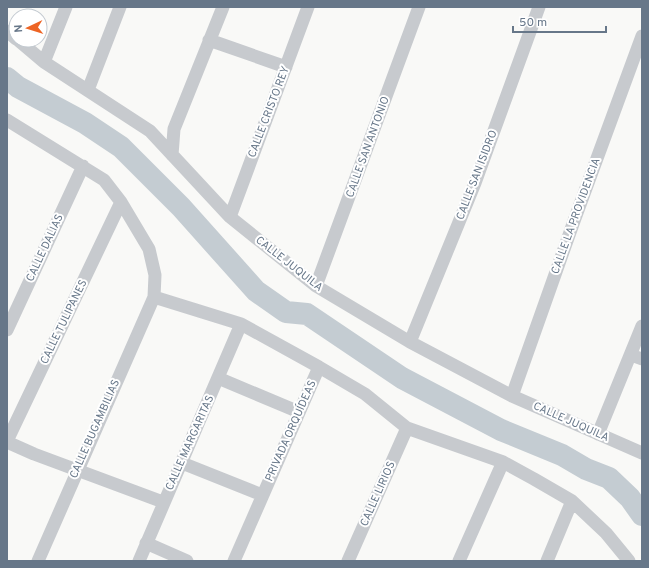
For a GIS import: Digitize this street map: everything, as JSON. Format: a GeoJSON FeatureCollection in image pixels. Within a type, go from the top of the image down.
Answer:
{"type":"FeatureCollection","features":[{"type":"Feature","properties":{"kind":"street"},"geometry":{"type":"LineString","coordinates":[[44,62],[66,7]]}},
{"type":"Feature","properties":{"kind":"street"},"geometry":{"type":"LineString","coordinates":[[88,90],[120,7]]}},
{"type":"Feature","properties":{"kind":"street"},"geometry":{"type":"LineString","coordinates":[[172,155],[174,129],[223,7]]}},
{"type":"Feature","properties":{"kind":"street","name":"CALLE CRISTO REY"},"geometry":{"type":"LineString","coordinates":[[230,217],[308,7]]}},
{"type":"Feature","properties":{"kind":"street","name":"CALLE SAN ANTONIO"},"geometry":{"type":"LineString","coordinates":[[316,286],[420,7]]}},
{"type":"Feature","properties":{"kind":"street","name":"CALLE SAN ISIDRO"},"geometry":{"type":"LineString","coordinates":[[410,342],[474,184],[538,7]]}},
{"type":"Feature","properties":{"kind":"street","name":"CALLE LA PROVIDENCIA"},"geometry":{"type":"LineString","coordinates":[[512,396],[642,36]]}},
{"type":"Feature","properties":{"kind":"street"},"geometry":{"type":"LineString","coordinates":[[209,40],[286,67]]}},
{"type":"Feature","properties":{"kind":"street","name":"CALLE JUQUILA"},"geometry":{"type":"LineString","coordinates":[[28,48],[44,62],[150,132],[230,217],[316,286],[410,342],[512,396],[642,453]]}},
{"type":"Feature","properties":{"kind":"street"},"geometry":{"type":"LineString","coordinates":[[7,120],[104,180],[121,202],[148,249],[155,274],[154,298],[241,324],[365,394],[407,428],[503,462],[572,501],[606,533],[628,561]]}},
{"type":"Feature","properties":{"kind":"street"},"geometry":{"type":"LineString","coordinates":[[150,132],[174,129]]}},
{"type":"Feature","properties":{"kind":"street","name":"CALLE DALIAS"},"geometry":{"type":"LineString","coordinates":[[7,330],[83,166]]}},
{"type":"Feature","properties":{"kind":"street","name":"CALLE TULIPANES"},"geometry":{"type":"LineString","coordinates":[[7,441],[121,202]]}},
{"type":"Feature","properties":{"kind":"street","name":"CALLE BUGAMBILIAS"},"geometry":{"type":"LineString","coordinates":[[38,561],[154,298]]}},
{"type":"Feature","properties":{"kind":"street","name":"CALLE MARGARITAS"},"geometry":{"type":"LineString","coordinates":[[139,561],[163,502],[182,463],[241,324]]}},
{"type":"Feature","properties":{"kind":"street"},"geometry":{"type":"LineString","coordinates":[[598,434],[636,357],[642,326]]}},
{"type":"Feature","properties":{"kind":"street","name":"PRIVADA ORQUÍDEAS"},"geometry":{"type":"LineString","coordinates":[[234,561],[319,367]]}},
{"type":"Feature","properties":{"kind":"street"},"geometry":{"type":"LineString","coordinates":[[218,378],[299,412]]}},
{"type":"Feature","properties":{"kind":"street","name":"CALLE LIRIOS"},"geometry":{"type":"LineString","coordinates":[[348,561],[407,428]]}},
{"type":"Feature","properties":{"kind":"street"},"geometry":{"type":"LineString","coordinates":[[7,441],[77,470],[163,502]]}},
{"type":"Feature","properties":{"kind":"street"},"geometry":{"type":"LineString","coordinates":[[459,561],[503,462]]}},
{"type":"Feature","properties":{"kind":"street","name":"PRIVADA ORQUÍDEAS"},"geometry":{"type":"LineString","coordinates":[[182,463],[262,495]]}},
{"type":"Feature","properties":{"kind":"street"},"geometry":{"type":"LineString","coordinates":[[547,561],[572,501]]}},
{"type":"Feature","properties":{"kind":"street"},"geometry":{"type":"LineString","coordinates":[[146,543],[187,561]]}},
{"type":"Feature","properties":{"kind":"waterway"},"geometry":{"type":"LineString","coordinates":[[7,78],[18,87],[85,123],[121,147],[181,207],[256,291],[286,312],[307,314],[402,378],[501,430],[562,455],[586,469],[609,478],[630,498],[642,515]]}}]}
